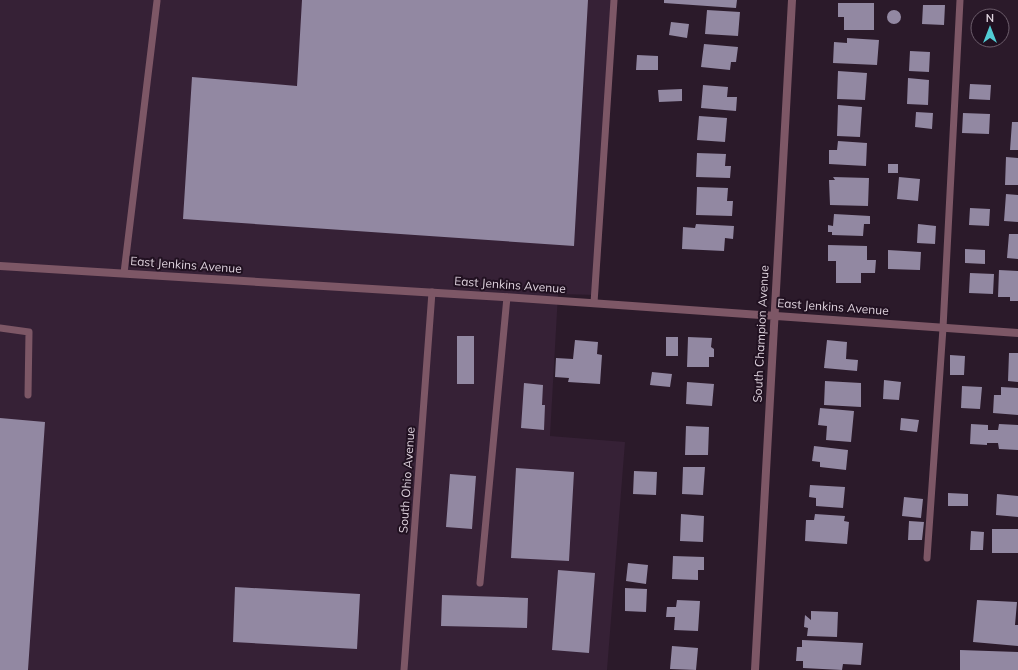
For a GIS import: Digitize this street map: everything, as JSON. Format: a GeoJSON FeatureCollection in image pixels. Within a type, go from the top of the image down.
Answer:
{"type":"FeatureCollection","features":[{"type":"Feature","properties":{"kind":"street","name":"South Champion Avenue"},"geometry":{"type":"LineString","coordinates":[[755,670],[792,0]]}},
{"type":"Feature","properties":{"kind":"street","name":"East Jenkins Avenue"},"geometry":{"type":"LineString","coordinates":[[0,266],[432,292],[1018,333]]}},
{"type":"Feature","properties":{"kind":"lane"},"geometry":{"type":"LineString","coordinates":[[594,303],[614,0]]}},
{"type":"Feature","properties":{"kind":"lane"},"geometry":{"type":"LineString","coordinates":[[927,558],[943,328],[960,0]]}},
{"type":"Feature","properties":{"kind":"lane"},"geometry":{"type":"LineString","coordinates":[[124,273],[157,1]]}},
{"type":"Feature","properties":{"kind":"lane","name":"South Ohio Avenue"},"geometry":{"type":"LineString","coordinates":[[404,670],[432,292]]}},
{"type":"Feature","properties":{"kind":"lane"},"geometry":{"type":"LineString","coordinates":[[480,583],[507,297]]}},
{"type":"Feature","properties":{"kind":"lane"},"geometry":{"type":"LineString","coordinates":[[0,328],[29,332],[28,395]]}},
{"type":"Feature","properties":{"kind":"shaded area"},"geometry":{"type":"Polygon","coordinates":[[[0,0],[617,0],[598,295],[558,294],[550,436],[625,442],[607,670],[0,670],[0,0]]]}},
{"type":"Feature","properties":{"kind":"building"},"geometry":{"type":"Polygon","coordinates":[[[302,0],[588,0],[574,246],[183,219],[192,77],[297,86],[302,0]]]}},
{"type":"Feature","properties":{"kind":"building"},"geometry":{"type":"Polygon","coordinates":[[[664,0],[737,0],[736,8],[664,3],[664,0]]]}},
{"type":"Feature","properties":{"kind":"building"},"geometry":{"type":"Polygon","coordinates":[[[838,3],[874,3],[874,30],[844,30],[844,17],[838,17],[838,3]]]}},
{"type":"Feature","properties":{"kind":"building"},"geometry":{"type":"Polygon","coordinates":[[[923,5],[945,5],[944,25],[922,24],[923,5]]]}},
{"type":"Feature","properties":{"kind":"building"},"geometry":{"type":"Polygon","coordinates":[[[707,10],[740,12],[738,36],[705,34],[707,10]]]}},
{"type":"Feature","properties":{"kind":"building"},"geometry":{"type":"Polygon","coordinates":[[[894,10],[899,12],[901,17],[899,22],[894,24],[889,22],[887,17],[889,12],[894,10]]]}},
{"type":"Feature","properties":{"kind":"building"},"geometry":{"type":"Polygon","coordinates":[[[671,22],[689,24],[687,38],[669,35],[671,22]]]}},
{"type":"Feature","properties":{"kind":"building"},"geometry":{"type":"Polygon","coordinates":[[[847,38],[879,40],[877,65],[833,63],[834,42],[847,43],[847,38]]]}},
{"type":"Feature","properties":{"kind":"building"},"geometry":{"type":"Polygon","coordinates":[[[704,44],[738,47],[736,62],[731,62],[730,70],[701,67],[704,44]]]}},
{"type":"Feature","properties":{"kind":"building"},"geometry":{"type":"Polygon","coordinates":[[[910,51],[930,52],[929,72],[909,71],[910,51]]]}},
{"type":"Feature","properties":{"kind":"building"},"geometry":{"type":"Polygon","coordinates":[[[637,55],[658,56],[658,70],[636,70],[637,55]]]}},
{"type":"Feature","properties":{"kind":"building"},"geometry":{"type":"Polygon","coordinates":[[[838,71],[867,73],[865,100],[837,99],[838,71]]]}},
{"type":"Feature","properties":{"kind":"building"},"geometry":{"type":"Polygon","coordinates":[[[908,78],[929,80],[928,105],[907,104],[908,78]]]}},
{"type":"Feature","properties":{"kind":"building"},"geometry":{"type":"Polygon","coordinates":[[[970,84],[991,85],[990,100],[969,99],[970,84]]]}},
{"type":"Feature","properties":{"kind":"building"},"geometry":{"type":"Polygon","coordinates":[[[703,85],[728,87],[727,97],[737,97],[736,111],[701,108],[703,85]]]}},
{"type":"Feature","properties":{"kind":"building"},"geometry":{"type":"Polygon","coordinates":[[[682,89],[682,101],[659,102],[658,90],[682,89]]]}},
{"type":"Feature","properties":{"kind":"building"},"geometry":{"type":"Polygon","coordinates":[[[838,105],[862,107],[860,137],[837,136],[838,105]]]}},
{"type":"Feature","properties":{"kind":"building"},"geometry":{"type":"Polygon","coordinates":[[[916,112],[933,113],[932,129],[915,127],[916,112]]]}},
{"type":"Feature","properties":{"kind":"building"},"geometry":{"type":"Polygon","coordinates":[[[963,113],[990,114],[989,134],[962,133],[963,113]]]}},
{"type":"Feature","properties":{"kind":"building"},"geometry":{"type":"Polygon","coordinates":[[[699,116],[727,118],[725,142],[697,140],[699,116]]]}},
{"type":"Feature","properties":{"kind":"building"},"geometry":{"type":"Polygon","coordinates":[[[1012,122],[1018,122],[1018,150],[1010,150],[1012,122]]]}},
{"type":"Feature","properties":{"kind":"building"},"geometry":{"type":"Polygon","coordinates":[[[838,141],[867,143],[866,166],[829,164],[829,150],[837,150],[838,141]]]}},
{"type":"Feature","properties":{"kind":"building"},"geometry":{"type":"Polygon","coordinates":[[[697,153],[726,154],[725,166],[731,166],[730,178],[696,177],[697,153]]]}},
{"type":"Feature","properties":{"kind":"building"},"geometry":{"type":"Polygon","coordinates":[[[1006,157],[1018,158],[1018,185],[1005,185],[1006,157]]]}},
{"type":"Feature","properties":{"kind":"building"},"geometry":{"type":"Polygon","coordinates":[[[888,164],[898,164],[898,173],[888,173],[888,164]]]}},
{"type":"Feature","properties":{"kind":"building"},"geometry":{"type":"Polygon","coordinates":[[[833,177],[869,178],[868,206],[830,205],[829,180],[835,180],[833,177]]]}},
{"type":"Feature","properties":{"kind":"building"},"geometry":{"type":"Polygon","coordinates":[[[899,177],[920,179],[918,201],[897,199],[899,177]]]}},
{"type":"Feature","properties":{"kind":"building"},"geometry":{"type":"Polygon","coordinates":[[[697,187],[728,188],[727,201],[733,201],[732,216],[696,215],[697,187]]]}},
{"type":"Feature","properties":{"kind":"building"},"geometry":{"type":"Polygon","coordinates":[[[1006,194],[1018,195],[1018,222],[1004,221],[1006,194]]]}},
{"type":"Feature","properties":{"kind":"building"},"geometry":{"type":"Polygon","coordinates":[[[970,208],[990,209],[989,226],[969,225],[970,208]]]}},
{"type":"Feature","properties":{"kind":"building"},"geometry":{"type":"Polygon","coordinates":[[[834,214],[870,216],[870,224],[864,224],[863,236],[832,235],[832,232],[828,232],[828,225],[833,226],[834,214]]]}},
{"type":"Feature","properties":{"kind":"building"},"geometry":{"type":"Polygon","coordinates":[[[696,224],[734,226],[733,239],[725,238],[724,251],[682,249],[683,227],[695,228],[696,224]]]}},
{"type":"Feature","properties":{"kind":"building"},"geometry":{"type":"Polygon","coordinates":[[[918,224],[936,226],[935,244],[917,243],[918,224]]]}},
{"type":"Feature","properties":{"kind":"building"},"geometry":{"type":"Polygon","coordinates":[[[1009,234],[1018,234],[1018,259],[1007,258],[1009,234]]]}},
{"type":"Feature","properties":{"kind":"building"},"geometry":{"type":"Polygon","coordinates":[[[828,245],[867,246],[867,260],[876,260],[875,273],[861,273],[861,283],[836,283],[836,261],[828,261],[828,245]]]}},
{"type":"Feature","properties":{"kind":"building"},"geometry":{"type":"Polygon","coordinates":[[[965,249],[985,250],[985,264],[965,263],[965,249]]]}},
{"type":"Feature","properties":{"kind":"building"},"geometry":{"type":"Polygon","coordinates":[[[888,250],[921,252],[920,270],[888,269],[888,250]]]}},
{"type":"Feature","properties":{"kind":"building"},"geometry":{"type":"Polygon","coordinates":[[[999,270],[1018,271],[1018,301],[1010,301],[1010,297],[998,297],[999,270]]]}},
{"type":"Feature","properties":{"kind":"building"},"geometry":{"type":"Polygon","coordinates":[[[970,273],[994,274],[993,294],[969,293],[970,273]]]}},
{"type":"Feature","properties":{"kind":"building"},"geometry":{"type":"Polygon","coordinates":[[[457,336],[474,336],[474,384],[457,384],[457,336]]]}},
{"type":"Feature","properties":{"kind":"building"},"geometry":{"type":"Polygon","coordinates":[[[666,337],[678,337],[678,356],[666,356],[666,337]]]}},
{"type":"Feature","properties":{"kind":"building"},"geometry":{"type":"Polygon","coordinates":[[[688,337],[712,338],[711,347],[714,349],[714,357],[709,357],[709,367],[687,367],[688,337]]]}},
{"type":"Feature","properties":{"kind":"building"},"geometry":{"type":"Polygon","coordinates":[[[575,340],[598,342],[597,354],[602,355],[600,384],[568,382],[569,378],[555,377],[556,358],[573,359],[575,340]]]}},
{"type":"Feature","properties":{"kind":"building"},"geometry":{"type":"Polygon","coordinates":[[[827,340],[847,342],[846,359],[858,360],[857,371],[824,368],[827,340]]]}},
{"type":"Feature","properties":{"kind":"building"},"geometry":{"type":"Polygon","coordinates":[[[1009,353],[1018,353],[1018,382],[1008,381],[1009,353]]]}},
{"type":"Feature","properties":{"kind":"building"},"geometry":{"type":"Polygon","coordinates":[[[950,355],[965,356],[964,375],[950,375],[950,355]]]}},
{"type":"Feature","properties":{"kind":"building"},"geometry":{"type":"Polygon","coordinates":[[[652,372],[672,374],[670,387],[650,385],[652,372]]]}},
{"type":"Feature","properties":{"kind":"building"},"geometry":{"type":"Polygon","coordinates":[[[884,380],[901,382],[899,400],[883,399],[884,380]]]}},
{"type":"Feature","properties":{"kind":"building"},"geometry":{"type":"Polygon","coordinates":[[[825,381],[861,383],[861,407],[824,405],[825,381]]]}},
{"type":"Feature","properties":{"kind":"building"},"geometry":{"type":"Polygon","coordinates":[[[687,382],[714,384],[712,406],[686,404],[687,382]]]}},
{"type":"Feature","properties":{"kind":"building"},"geometry":{"type":"Polygon","coordinates":[[[524,383],[543,385],[542,405],[545,405],[544,430],[521,428],[524,383]]]}},
{"type":"Feature","properties":{"kind":"building"},"geometry":{"type":"Polygon","coordinates":[[[962,386],[982,387],[980,409],[961,408],[962,386]]]}},
{"type":"Feature","properties":{"kind":"building"},"geometry":{"type":"Polygon","coordinates":[[[1001,387],[1018,388],[1018,415],[993,413],[994,395],[1001,395],[1001,387]]]}},
{"type":"Feature","properties":{"kind":"building"},"geometry":{"type":"Polygon","coordinates":[[[820,408],[854,411],[851,442],[826,440],[827,426],[818,425],[820,408]]]}},
{"type":"Feature","properties":{"kind":"building"},"geometry":{"type":"Polygon","coordinates":[[[0,418],[45,422],[28,670],[0,670],[0,418]]]}},
{"type":"Feature","properties":{"kind":"building"},"geometry":{"type":"Polygon","coordinates":[[[901,418],[919,420],[917,432],[900,430],[901,418]]]}},
{"type":"Feature","properties":{"kind":"building"},"geometry":{"type":"Polygon","coordinates":[[[971,424],[988,425],[988,430],[998,430],[999,424],[1018,425],[1018,450],[999,449],[998,443],[987,443],[987,445],[970,444],[971,424]]]}},
{"type":"Feature","properties":{"kind":"building"},"geometry":{"type":"Polygon","coordinates":[[[686,426],[709,427],[708,455],[685,455],[686,426]]]}},
{"type":"Feature","properties":{"kind":"building"},"geometry":{"type":"Polygon","coordinates":[[[814,446],[848,450],[846,470],[820,467],[820,462],[812,461],[814,446]]]}},
{"type":"Feature","properties":{"kind":"building"},"geometry":{"type":"Polygon","coordinates":[[[683,467],[705,467],[703,495],[682,494],[683,467]]]}},
{"type":"Feature","properties":{"kind":"building"},"geometry":{"type":"Polygon","coordinates":[[[516,468],[574,472],[569,561],[511,558],[516,468]]]}},
{"type":"Feature","properties":{"kind":"building"},"geometry":{"type":"Polygon","coordinates":[[[634,471],[657,472],[656,495],[633,494],[634,471]]]}},
{"type":"Feature","properties":{"kind":"building"},"geometry":{"type":"Polygon","coordinates":[[[450,474],[476,476],[472,529],[446,527],[450,474]]]}},
{"type":"Feature","properties":{"kind":"building"},"geometry":{"type":"Polygon","coordinates":[[[810,485],[845,487],[843,508],[816,506],[816,498],[809,497],[810,485]]]}},
{"type":"Feature","properties":{"kind":"building"},"geometry":{"type":"Polygon","coordinates":[[[948,493],[968,494],[968,506],[948,506],[948,493]]]}},
{"type":"Feature","properties":{"kind":"building"},"geometry":{"type":"Polygon","coordinates":[[[997,494],[1018,496],[1018,517],[996,515],[997,494]]]}},
{"type":"Feature","properties":{"kind":"building"},"geometry":{"type":"Polygon","coordinates":[[[904,497],[923,499],[921,518],[902,516],[904,497]]]}},
{"type":"Feature","properties":{"kind":"building"},"geometry":{"type":"Polygon","coordinates":[[[681,514],[704,516],[703,542],[680,541],[681,514]]]}},
{"type":"Feature","properties":{"kind":"building"},"geometry":{"type":"Polygon","coordinates":[[[815,514],[845,516],[844,521],[849,522],[847,544],[805,541],[806,520],[814,520],[815,514]]]}},
{"type":"Feature","properties":{"kind":"building"},"geometry":{"type":"Polygon","coordinates":[[[909,521],[924,522],[922,540],[908,540],[909,521]]]}},
{"type":"Feature","properties":{"kind":"building"},"geometry":{"type":"Polygon","coordinates":[[[992,529],[1018,529],[1018,553],[992,553],[992,529]]]}},
{"type":"Feature","properties":{"kind":"building"},"geometry":{"type":"Polygon","coordinates":[[[971,531],[984,532],[983,550],[970,550],[971,531]]]}},
{"type":"Feature","properties":{"kind":"building"},"geometry":{"type":"Polygon","coordinates":[[[673,556],[704,557],[704,570],[698,570],[698,580],[672,579],[673,556]]]}},
{"type":"Feature","properties":{"kind":"building"},"geometry":{"type":"Polygon","coordinates":[[[628,563],[648,565],[646,584],[626,581],[628,563]]]}},
{"type":"Feature","properties":{"kind":"building"},"geometry":{"type":"Polygon","coordinates":[[[558,570],[595,573],[589,653],[552,650],[558,570]]]}},
{"type":"Feature","properties":{"kind":"building"},"geometry":{"type":"Polygon","coordinates":[[[235,587],[360,594],[357,649],[233,642],[235,587]]]}},
{"type":"Feature","properties":{"kind":"building"},"geometry":{"type":"Polygon","coordinates":[[[625,588],[647,589],[646,612],[625,611],[625,588]]]}},
{"type":"Feature","properties":{"kind":"building"},"geometry":{"type":"Polygon","coordinates":[[[442,595],[528,598],[527,628],[441,626],[442,595]]]}},
{"type":"Feature","properties":{"kind":"building"},"geometry":{"type":"Polygon","coordinates":[[[677,600],[700,601],[698,631],[674,630],[675,617],[666,617],[667,607],[676,607],[677,600]]]}},
{"type":"Feature","properties":{"kind":"building"},"geometry":{"type":"Polygon","coordinates":[[[977,600],[1017,602],[1015,625],[1018,625],[1018,646],[973,642],[977,600]]]}},
{"type":"Feature","properties":{"kind":"building"},"geometry":{"type":"Polygon","coordinates":[[[811,611],[838,612],[837,637],[807,636],[808,628],[804,627],[805,615],[811,620],[811,611]]]}},
{"type":"Feature","properties":{"kind":"building"},"geometry":{"type":"Polygon","coordinates":[[[802,640],[863,643],[861,665],[843,664],[842,670],[803,668],[803,661],[796,661],[797,647],[802,647],[802,640]]]}},
{"type":"Feature","properties":{"kind":"building"},"geometry":{"type":"Polygon","coordinates":[[[672,646],[698,648],[696,670],[670,669],[672,646]]]}},
{"type":"Feature","properties":{"kind":"building"},"geometry":{"type":"Polygon","coordinates":[[[960,650],[1018,652],[1018,670],[960,670],[960,650]]]}}]}
